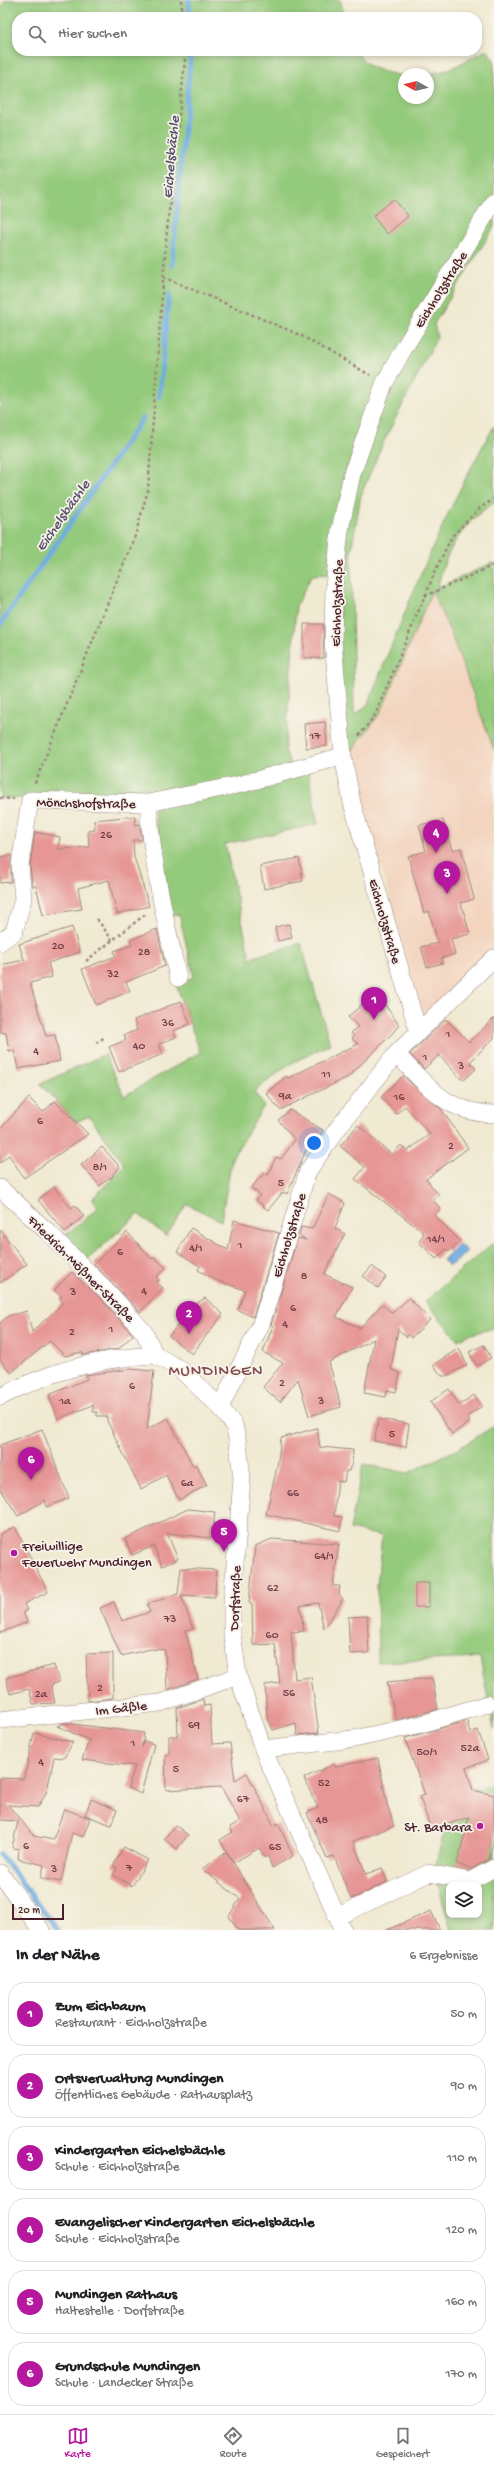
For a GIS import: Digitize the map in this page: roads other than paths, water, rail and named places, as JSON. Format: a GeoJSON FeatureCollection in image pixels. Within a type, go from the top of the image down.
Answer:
{"type":"FeatureCollection","features":[{"type":"Feature","properties":{"kind":"street","name":"Eichholzstraße"},"geometry":{"type":"LineString","coordinates":[[418,1031],[352,803],[343,756],[333,641],[334,587],[338,544],[352,474],[384,384],[404,348],[494,201]]}},
{"type":"Feature","properties":{"kind":"street","name":"Mönchshofstraße"},"geometry":{"type":"LineString","coordinates":[[0,942],[14,932],[24,899],[20,865],[30,800],[148,803],[242,784],[343,756]]}},
{"type":"Feature","properties":{"kind":"street","name":"Mönchshofstraße"},"geometry":{"type":"LineString","coordinates":[[148,803],[150,845],[178,978]]}},
{"type":"Feature","properties":{"kind":"street","name":"Eichholzstraße"},"geometry":{"type":"LineString","coordinates":[[220,1407],[261,1324],[308,1171],[335,1132],[396,1054],[494,958]]}},
{"type":"Feature","properties":{"kind":"street"},"geometry":{"type":"LineString","coordinates":[[396,1054],[438,1096],[457,1108],[494,1114]]}},
{"type":"Feature","properties":{"kind":"street","name":"Friedrich-Mößner-Straße"},"geometry":{"type":"LineString","coordinates":[[0,1188],[49,1233],[110,1294],[144,1332],[155,1355]]}},
{"type":"Feature","properties":{"kind":"street"},"geometry":{"type":"LineString","coordinates":[[0,1397],[26,1384],[66,1368],[97,1361],[155,1355]]}},
{"type":"Feature","properties":{"kind":"street","name":"Dorfstraße"},"geometry":{"type":"LineString","coordinates":[[155,1355],[180,1369],[220,1407],[234,1425],[238,1443],[242,1479],[232,1601],[232,1633],[238,1676],[263,1750],[340,1924]]}},
{"type":"Feature","properties":{"kind":"street","name":"Im Gäßle"},"geometry":{"type":"LineString","coordinates":[[0,1720],[160,1703],[238,1676]]}},
{"type":"Feature","properties":{"kind":"street"},"geometry":{"type":"LineString","coordinates":[[263,1750],[354,1739],[422,1724],[486,1704]]}},
{"type":"Feature","properties":{"kind":"street"},"geometry":{"type":"LineString","coordinates":[[340,1924],[429,1873],[470,1881],[494,1868]]}},
{"type":"Feature","properties":{"kind":"street"},"geometry":{"type":"LineString","coordinates":[[0,1873],[41,1930]]}},
{"type":"Feature","properties":{"kind":"water"},"geometry":{"type":"Polygon","coordinates":[[[459,1244],[467,1251],[453,1265],[451,1264],[449,1266],[443,1260],[459,1244]]]}},
{"type":"Feature","properties":{"kind":"waterway","name":"Eichelsbächle"},"geometry":{"type":"LineString","coordinates":[[189,0],[190,12]]}},
{"type":"Feature","properties":{"kind":"waterway","name":"Eichelsbächle"},"geometry":{"type":"LineString","coordinates":[[172,266],[191,56]]}},
{"type":"Feature","properties":{"kind":"waterway","name":"Eichelsbächle"},"geometry":{"type":"LineString","coordinates":[[159,397],[169,294]]}},
{"type":"Feature","properties":{"kind":"waterway","name":"Eichelsbächle"},"geometry":{"type":"LineString","coordinates":[[0,625],[143,418]]}},
{"type":"Feature","properties":{"kind":"waterway"},"geometry":{"type":"LineString","coordinates":[[0,1854],[58,1930]]}},
{"type":"Feature","properties":{"kind":"place","name":"Evangelischer Kindergarten Eichelsbächle"},"geometry":{"type":"Point","coordinates":[436,853]}},
{"type":"Feature","properties":{"kind":"place","name":"Kindergarten Eichelsbächle"},"geometry":{"type":"Point","coordinates":[447,894]}},
{"type":"Feature","properties":{"kind":"place","name":"Zum Eichbaum"},"geometry":{"type":"Point","coordinates":[374,1020]}},
{"type":"Feature","properties":{"kind":"place","name":"Ortsverwaltung Mundingen"},"geometry":{"type":"Point","coordinates":[189,1334]}},
{"type":"Feature","properties":{"kind":"place","name":"Grundschule Mundingen"},"geometry":{"type":"Point","coordinates":[31,1480]}},
{"type":"Feature","properties":{"kind":"place","name":"Mundingen Rathaus"},"geometry":{"type":"Point","coordinates":[224,1552]}},
{"type":"Feature","properties":{"kind":"place","name":"Freiwillige Feuerwehr Mundingen"},"geometry":{"type":"Point","coordinates":[14,1553]}},
{"type":"Feature","properties":{"kind":"place","name":"St. Barbara"},"geometry":{"type":"Point","coordinates":[480,1826]}},
{"type":"Feature","properties":{"kind":"district","name":"MUNDINGEN"},"geometry":{"type":"Point","coordinates":[216,1369]}}]}
